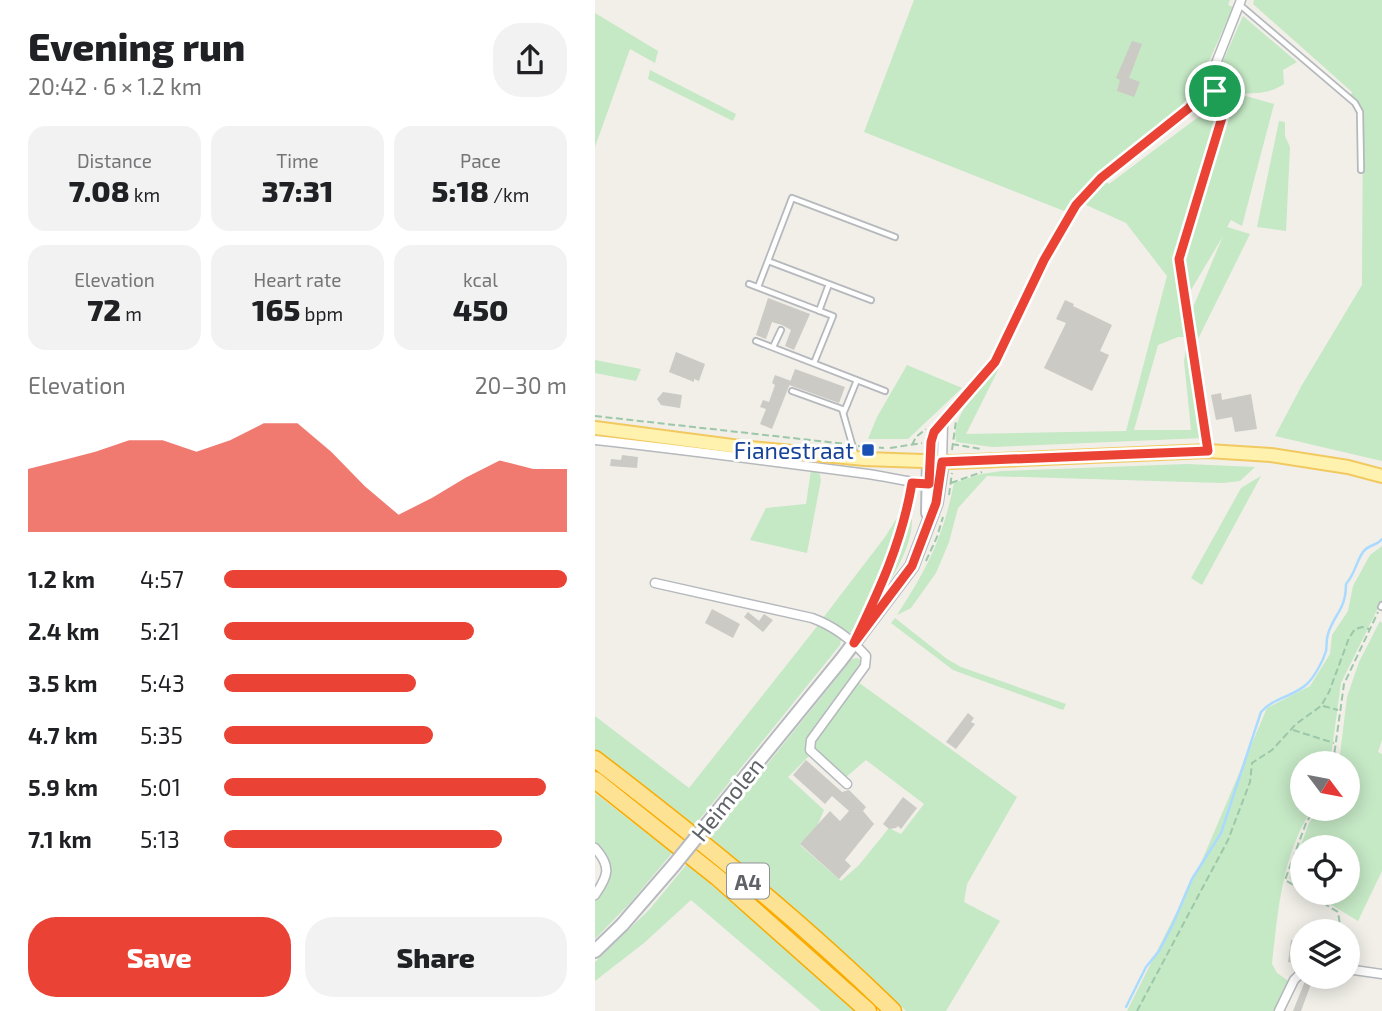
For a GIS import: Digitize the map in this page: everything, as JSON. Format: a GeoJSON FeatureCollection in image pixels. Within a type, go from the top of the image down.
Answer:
{"type":"FeatureCollection","features":[{"type":"Feature","properties":{"kind":"highway","name":"A4"},"geometry":{"type":"LineString","coordinates":[[595,759],[745,878],[893,1011]]}},
{"type":"Feature","properties":{"kind":"highway","name":"A4"},"geometry":{"type":"LineString","coordinates":[[595,780],[717,877],[868,1011]]}},
{"type":"Feature","properties":{"kind":"main road"},"geometry":{"type":"LineString","coordinates":[[595,428],[857,459],[935,461],[1208,451],[1306,459],[1382,476]]}},
{"type":"Feature","properties":{"kind":"street"},"geometry":{"type":"LineString","coordinates":[[935,461],[934,432],[995,362],[1044,260],[1076,205],[1101,178],[1189,108],[1211,76],[1240,2]]}},
{"type":"Feature","properties":{"kind":"street"},"geometry":{"type":"LineString","coordinates":[[595,440],[869,474],[912,483],[940,484]]}},
{"type":"Feature","properties":{"kind":"street","name":"Heimolen"},"geometry":{"type":"LineString","coordinates":[[595,951],[674,865],[854,643],[912,566],[940,484],[935,461]]}},
{"type":"Feature","properties":{"kind":"street"},"geometry":{"type":"LineString","coordinates":[[655,583],[812,618],[830,625],[854,643],[866,656],[865,666],[811,740],[810,750],[847,784]]}},
{"type":"Feature","properties":{"kind":"street"},"geometry":{"type":"LineString","coordinates":[[595,848],[603,857],[607,869],[605,879],[595,895]]}},
{"type":"Feature","properties":{"kind":"street"},"geometry":{"type":"LineString","coordinates":[[1360,971],[1382,974]]}},
{"type":"Feature","properties":{"kind":"street"},"geometry":{"type":"LineString","coordinates":[[1279,1011],[1290,988]]}},
{"type":"Feature","properties":{"kind":"lane"},"geometry":{"type":"LineString","coordinates":[[1240,2],[1355,103],[1360,113],[1361,170]]}},
{"type":"Feature","properties":{"kind":"lane"},"geometry":{"type":"LineString","coordinates":[[758,288],[792,198],[895,237]]}},
{"type":"Feature","properties":{"kind":"lane"},"geometry":{"type":"LineString","coordinates":[[768,261],[871,300]]}},
{"type":"Feature","properties":{"kind":"lane"},"geometry":{"type":"LineString","coordinates":[[748,284],[833,316],[814,363]]}},
{"type":"Feature","properties":{"kind":"lane"},"geometry":{"type":"LineString","coordinates":[[819,311],[829,284]]}},
{"type":"Feature","properties":{"kind":"lane"},"geometry":{"type":"LineString","coordinates":[[773,347],[781,330]]}},
{"type":"Feature","properties":{"kind":"lane"},"geometry":{"type":"LineString","coordinates":[[756,341],[884,391]]}},
{"type":"Feature","properties":{"kind":"lane"},"geometry":{"type":"LineString","coordinates":[[857,380],[844,412],[857,459]]}},
{"type":"Feature","properties":{"kind":"lane"},"geometry":{"type":"LineString","coordinates":[[1197,382],[1208,451]]}},
{"type":"Feature","properties":{"kind":"lane"},"geometry":{"type":"LineString","coordinates":[[792,391],[844,412]]}},
{"type":"Feature","properties":{"kind":"path"},"geometry":{"type":"LineString","coordinates":[[1197,382],[1179,259],[1224,111],[1223,101],[1206,83]]}},
{"type":"Feature","properties":{"kind":"path"},"geometry":{"type":"LineString","coordinates":[[952,443],[962,403]]}},
{"type":"Feature","properties":{"kind":"path"},"geometry":{"type":"LineString","coordinates":[[595,416],[888,449],[912,445]]}},
{"type":"Feature","properties":{"kind":"path"},"geometry":{"type":"LineString","coordinates":[[940,484],[988,470]]}},
{"type":"Feature","properties":{"kind":"path"},"geometry":{"type":"LineString","coordinates":[[876,596],[899,540],[912,483]]}},
{"type":"Feature","properties":{"kind":"path"},"geometry":{"type":"LineString","coordinates":[[1334,751],[1344,684],[1381,606]]}},
{"type":"Feature","properties":{"kind":"path"},"geometry":{"type":"LineString","coordinates":[[1137,1011],[1228,840],[1250,782],[1252,763],[1272,750],[1292,729],[1321,706],[1349,638],[1355,629],[1369,629]]}},
{"type":"Feature","properties":{"kind":"path"},"geometry":{"type":"LineString","coordinates":[[1321,706],[1339,710]]}},
{"type":"Feature","properties":{"kind":"path"},"geometry":{"type":"LineString","coordinates":[[1292,729],[1335,744]]}},
{"type":"Feature","properties":{"kind":"path"},"geometry":{"type":"LineString","coordinates":[[1290,866],[1285,880],[1290,883]]}},
{"type":"Feature","properties":{"kind":"path"},"geometry":{"type":"LineString","coordinates":[[1327,905],[1338,912],[1339,919]]}},
{"type":"Feature","properties":{"kind":"green space"},"geometry":{"type":"Polygon","coordinates":[[[914,0],[1230,0],[1228,5],[1233,7],[1198,86],[1189,99],[1087,184],[1064,211],[864,132],[914,0]]]}},
{"type":"Feature","properties":{"kind":"green space"},"geometry":{"type":"Polygon","coordinates":[[[1254,0],[1382,0],[1382,461],[1275,436],[1362,285],[1363,110],[1361,105],[1350,97],[1352,92],[1253,4],[1254,0]]]}},
{"type":"Feature","properties":{"kind":"green space"},"geometry":{"type":"Polygon","coordinates":[[[595,13],[658,51],[655,63],[630,49],[595,147],[595,13]]]}},
{"type":"Feature","properties":{"kind":"green space"},"geometry":{"type":"Polygon","coordinates":[[[1243,16],[1297,62],[1283,70],[1284,84],[1273,90],[1239,94],[1274,104],[1242,226],[1231,220],[1227,227],[1250,234],[1197,341],[1192,310],[1223,236],[1191,290],[1178,278],[1187,337],[1178,337],[1158,345],[1134,430],[1191,430],[1184,361],[1188,339],[1203,438],[992,447],[956,442],[958,420],[963,410],[1000,366],[966,434],[1126,431],[1167,276],[1126,223],[1084,204],[1106,182],[1109,184],[1201,115],[1220,89],[1227,90],[1215,79],[1243,16]]]}},
{"type":"Feature","properties":{"kind":"green space"},"geometry":{"type":"Polygon","coordinates":[[[650,70],[736,114],[733,121],[648,79],[650,70]]]}},
{"type":"Feature","properties":{"kind":"green space"},"geometry":{"type":"Polygon","coordinates":[[[1279,121],[1285,122],[1285,136],[1290,147],[1286,231],[1257,227],[1279,121]]]}},
{"type":"Feature","properties":{"kind":"green space"},"geometry":{"type":"Polygon","coordinates":[[[595,360],[641,369],[636,381],[595,373],[595,360]]]}},
{"type":"Feature","properties":{"kind":"green space"},"geometry":{"type":"Polygon","coordinates":[[[907,365],[962,388],[908,439],[868,439],[877,417],[907,365]]]}},
{"type":"Feature","properties":{"kind":"green space"},"geometry":{"type":"Polygon","coordinates":[[[1187,464],[1255,467],[1240,481],[1223,483],[987,476],[958,508],[949,542],[936,573],[911,608],[897,615],[933,552],[945,520],[954,483],[981,474],[1002,471],[1187,464]]]}},
{"type":"Feature","properties":{"kind":"green space"},"geometry":{"type":"Polygon","coordinates":[[[811,470],[819,471],[821,480],[807,553],[750,540],[766,508],[806,504],[811,470]]]}},
{"type":"Feature","properties":{"kind":"green space"},"geometry":{"type":"Polygon","coordinates":[[[1261,476],[1202,585],[1191,578],[1241,488],[1261,476]]]}},
{"type":"Feature","properties":{"kind":"green space"},"geometry":{"type":"Polygon","coordinates":[[[902,510],[912,520],[911,534],[899,565],[870,610],[850,633],[823,618],[885,537],[902,510]]]}},
{"type":"Feature","properties":{"kind":"green space"},"geometry":{"type":"Polygon","coordinates":[[[1382,546],[1382,600],[1341,683],[1332,751],[1290,751],[1290,821],[1305,821],[1298,835],[1290,835],[1290,858],[1279,904],[1272,964],[1277,973],[1290,982],[1276,1011],[1127,1011],[1200,865],[1267,708],[1310,686],[1330,654],[1332,635],[1348,611],[1353,586],[1370,555],[1382,546]]]}},
{"type":"Feature","properties":{"kind":"green space"},"geometry":{"type":"Polygon","coordinates":[[[895,618],[961,667],[1066,704],[1063,710],[953,670],[891,623],[895,618]]]}},
{"type":"Feature","properties":{"kind":"green space"},"geometry":{"type":"Polygon","coordinates":[[[1380,621],[1382,740],[1378,752],[1382,754],[1382,871],[1359,919],[1355,919],[1332,905],[1360,905],[1360,835],[1305,835],[1310,821],[1360,821],[1360,751],[1340,751],[1347,697],[1359,662],[1380,621]]]}},
{"type":"Feature","properties":{"kind":"green space"},"geometry":{"type":"Polygon","coordinates":[[[819,624],[841,639],[840,645],[694,826],[595,750],[595,716],[689,788],[819,624]]]}},
{"type":"Feature","properties":{"kind":"green space"},"geometry":{"type":"Polygon","coordinates":[[[858,658],[861,661],[859,666],[813,728],[809,737],[810,755],[788,777],[824,810],[816,829],[800,845],[841,881],[859,865],[889,828],[901,834],[924,804],[866,760],[845,778],[813,748],[813,744],[858,682],[1017,797],[967,884],[964,902],[1000,921],[946,1011],[906,1011],[840,949],[708,838],[852,659],[858,658]]]}},
{"type":"Feature","properties":{"kind":"green space"},"geometry":{"type":"Polygon","coordinates":[[[595,793],[672,853],[631,902],[595,939],[595,901],[609,875],[595,847],[595,793]]]}},
{"type":"Feature","properties":{"kind":"green space"},"geometry":{"type":"Polygon","coordinates":[[[687,864],[787,949],[854,1011],[821,1011],[691,900],[644,943],[595,981],[595,962],[649,910],[687,864]]]}},
{"type":"Feature","properties":{"kind":"building"},"geometry":{"type":"Polygon","coordinates":[[[1132,41],[1142,44],[1129,78],[1140,82],[1134,97],[1117,91],[1120,80],[1116,78],[1132,41]]]}},
{"type":"Feature","properties":{"kind":"building"},"geometry":{"type":"Polygon","coordinates":[[[768,298],[810,314],[794,350],[785,346],[791,330],[782,325],[772,322],[766,339],[756,335],[768,298]]]}},
{"type":"Feature","properties":{"kind":"building"},"geometry":{"type":"Polygon","coordinates":[[[1065,300],[1112,325],[1100,351],[1109,355],[1092,391],[1044,368],[1066,323],[1056,319],[1065,300]]]}},
{"type":"Feature","properties":{"kind":"building"},"geometry":{"type":"Polygon","coordinates":[[[676,352],[705,364],[699,381],[694,379],[694,382],[669,372],[676,352]]]}},
{"type":"Feature","properties":{"kind":"building"},"geometry":{"type":"Polygon","coordinates":[[[795,369],[845,387],[839,403],[789,385],[795,369]]]}},
{"type":"Feature","properties":{"kind":"building"},"geometry":{"type":"Polygon","coordinates":[[[775,375],[791,381],[772,429],[760,424],[766,409],[760,407],[763,400],[769,402],[775,385],[772,383],[775,375]]]}},
{"type":"Feature","properties":{"kind":"building"},"geometry":{"type":"Polygon","coordinates":[[[663,392],[682,395],[680,408],[661,405],[657,399],[663,392]]]}},
{"type":"Feature","properties":{"kind":"building"},"geometry":{"type":"Polygon","coordinates":[[[1221,393],[1222,400],[1251,394],[1257,429],[1235,432],[1232,417],[1216,420],[1211,395],[1221,393]]]}},
{"type":"Feature","properties":{"kind":"building"},"geometry":{"type":"Polygon","coordinates":[[[622,455],[638,457],[637,468],[610,466],[611,459],[621,460],[622,455]]]}},
{"type":"Feature","properties":{"kind":"building"},"geometry":{"type":"Polygon","coordinates":[[[712,609],[740,624],[733,638],[705,623],[712,609]]]}},
{"type":"Feature","properties":{"kind":"building"},"geometry":{"type":"Polygon","coordinates":[[[748,612],[759,621],[764,614],[773,620],[763,632],[744,617],[748,612]]]}},
{"type":"Feature","properties":{"kind":"building"},"geometry":{"type":"Polygon","coordinates":[[[968,713],[974,718],[971,722],[975,724],[956,749],[946,742],[968,713]]]}},
{"type":"Feature","properties":{"kind":"building"},"geometry":{"type":"Polygon","coordinates":[[[806,760],[842,792],[849,790],[866,807],[863,811],[874,824],[845,860],[851,866],[839,879],[800,844],[830,811],[840,821],[849,811],[832,796],[825,804],[793,775],[806,760]]]}},
{"type":"Feature","properties":{"kind":"building"},"geometry":{"type":"Polygon","coordinates":[[[903,797],[917,808],[901,829],[898,826],[889,829],[883,824],[903,797]]]}},
{"type":"Feature","properties":{"kind":"building"},"geometry":{"type":"Polygon","coordinates":[[[1302,989],[1309,989],[1301,1011],[1293,1011],[1302,989]]]}},
{"type":"Feature","properties":{"kind":"waterway"},"geometry":{"type":"LineString","coordinates":[[1126,1007],[1146,967],[1159,951],[1172,926],[1192,879],[1221,833],[1261,712],[1307,684],[1313,677],[1325,655],[1328,634],[1342,606],[1346,584],[1363,552],[1382,539]]}},
{"type":"Feature","properties":{"kind":"place","name":"Fianestraat"},"geometry":{"type":"Point","coordinates":[868,450]}},
{"type":"Feature","properties":{"kind":"route"},"geometry":{"type":"LineString","coordinates":[[1206,83],[1215,91],[1223,101],[1224,111],[1179,259],[1208,451],[942,462],[936,503],[912,566],[854,643],[887,574],[907,514],[912,483],[929,484],[929,461],[934,432],[995,362],[1044,260],[1076,205],[1101,178],[1189,108],[1206,83]]}}]}
